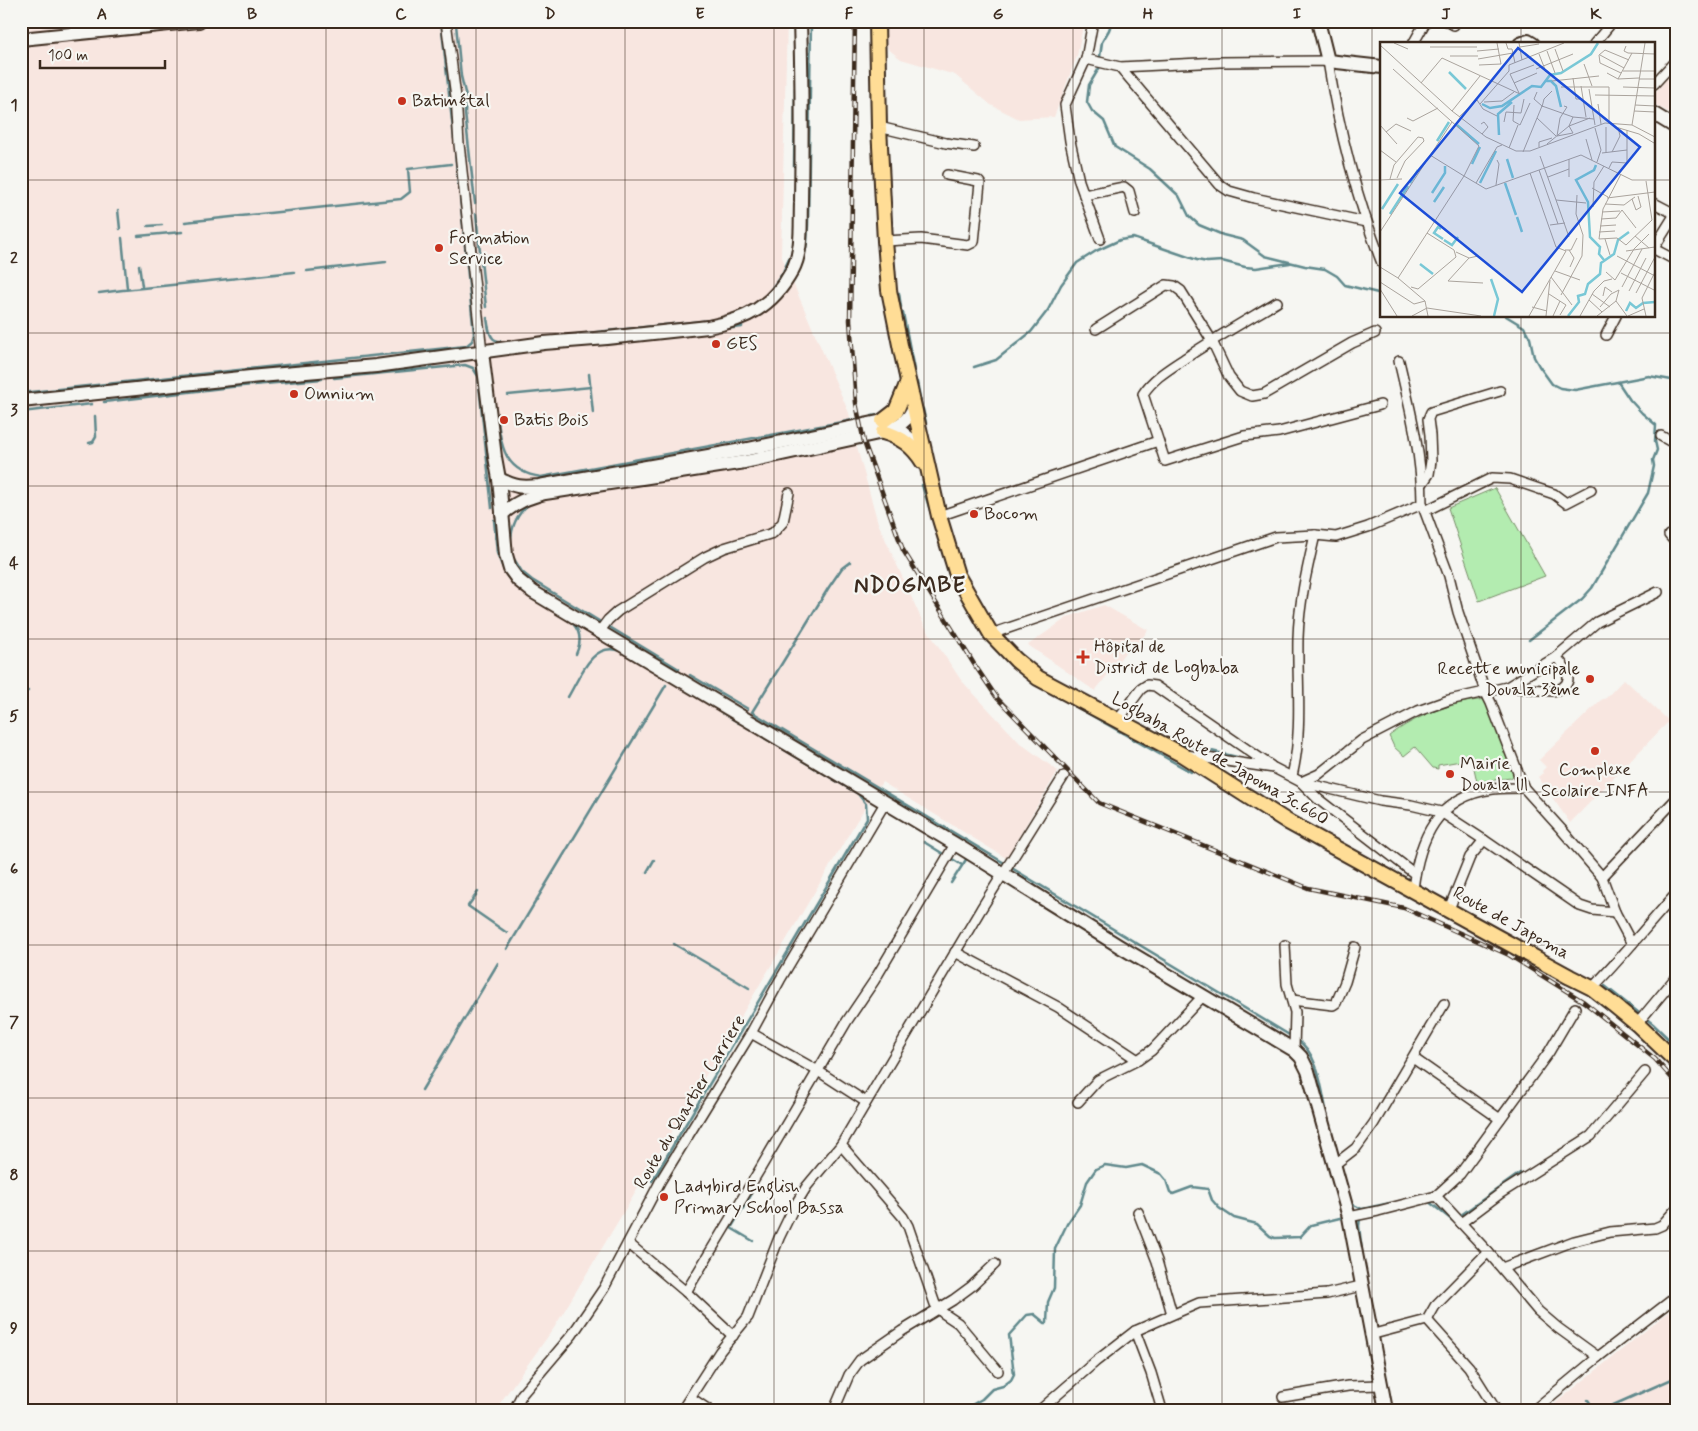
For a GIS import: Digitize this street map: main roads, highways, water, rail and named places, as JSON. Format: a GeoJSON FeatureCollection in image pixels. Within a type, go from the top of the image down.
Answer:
{"type":"FeatureCollection","features":[{"type":"Feature","properties":{"kind":"main road"},"geometry":{"type":"LineString","coordinates":[[21,40],[199,21]]}},
{"type":"Feature","properties":{"kind":"main road"},"geometry":{"type":"LineString","coordinates":[[21,401],[376,366],[544,343],[708,327],[744,318],[765,306],[780,290],[793,269],[799,249],[801,180],[800,21]]}},
{"type":"Feature","properties":{"kind":"main road","name":"Logbaba Route de Japoma 3c.660"},"geometry":{"type":"LineString","coordinates":[[877,21],[879,127],[889,290],[922,450],[939,516],[957,575],[991,634],[1016,660],[1038,678],[1181,754],[1288,822],[1413,889]]}},
{"type":"Feature","properties":{"kind":"main road"},"geometry":{"type":"LineString","coordinates":[[1318,21],[1328,62],[1380,67]]}},
{"type":"Feature","properties":{"kind":"main road"},"geometry":{"type":"LineString","coordinates":[[1656,115],[1677,128]]}},
{"type":"Feature","properties":{"kind":"main road"},"geometry":{"type":"LineString","coordinates":[[482,352],[495,457],[500,479],[506,555],[510,569],[518,580],[532,592],[955,844],[1119,946],[1294,1050],[1301,1057],[1308,1071],[1349,1217],[1370,1335],[1386,1410]]}},
{"type":"Feature","properties":{"kind":"main road"},"geometry":{"type":"LineString","coordinates":[[887,427],[896,411],[908,381]]}},
{"type":"Feature","properties":{"kind":"main road"},"geometry":{"type":"LineString","coordinates":[[502,514],[514,504],[540,495],[745,462],[887,427],[909,417],[914,406]]}},
{"type":"Feature","properties":{"kind":"main road"},"geometry":{"type":"LineString","coordinates":[[500,479],[521,488],[539,486],[748,449],[887,427],[922,450]]}},
{"type":"Feature","properties":{"kind":"main road"},"geometry":{"type":"LineString","coordinates":[[887,427],[907,442],[918,454],[928,470]]}},
{"type":"Feature","properties":{"kind":"main road","name":"Route de Japoma"},"geometry":{"type":"LineString","coordinates":[[1413,889],[1570,978],[1592,988],[1637,1024],[1677,1062]]}},
{"type":"Feature","properties":{"kind":"waterway"},"geometry":{"type":"LineString","coordinates":[[21,23],[42,21]]}},
{"type":"Feature","properties":{"kind":"waterway"},"geometry":{"type":"LineString","coordinates":[[200,26],[246,21]]}},
{"type":"Feature","properties":{"kind":"waterway"},"geometry":{"type":"LineString","coordinates":[[441,21],[454,139]]}},
{"type":"Feature","properties":{"kind":"waterway"},"geometry":{"type":"LineString","coordinates":[[804,257],[808,225],[811,21]]}},
{"type":"Feature","properties":{"kind":"waterway"},"geometry":{"type":"LineString","coordinates":[[1100,57],[1102,42],[1112,21]]}},
{"type":"Feature","properties":{"kind":"waterway"},"geometry":{"type":"LineString","coordinates":[[456,24],[461,76],[466,97],[465,113],[475,203]]}},
{"type":"Feature","properties":{"kind":"waterway"},"geometry":{"type":"LineString","coordinates":[[21,45],[40,43]]}},
{"type":"Feature","properties":{"kind":"waterway"},"geometry":{"type":"LineString","coordinates":[[1101,65],[1089,85],[1087,102],[1092,111],[1104,121],[1115,147],[1150,169],[1179,196],[1189,216],[1199,225],[1223,235],[1243,240],[1265,256],[1325,269],[1337,276],[1345,285],[1380,294]]}},
{"type":"Feature","properties":{"kind":"waterway"},"geometry":{"type":"LineString","coordinates":[[794,166],[795,88]]}},
{"type":"Feature","properties":{"kind":"waterway"},"geometry":{"type":"LineString","coordinates":[[455,152],[458,185]]}},
{"type":"Feature","properties":{"kind":"waterway"},"geometry":{"type":"LineString","coordinates":[[185,222],[401,199],[410,192],[408,169],[451,164]]}},
{"type":"Feature","properties":{"kind":"waterway"},"geometry":{"type":"LineString","coordinates":[[21,393],[466,346],[472,341],[474,334],[460,198]]}},
{"type":"Feature","properties":{"kind":"waterway"},"geometry":{"type":"LineString","coordinates":[[118,210],[120,229]]}},
{"type":"Feature","properties":{"kind":"waterway"},"geometry":{"type":"LineString","coordinates":[[476,214],[486,307]]}},
{"type":"Feature","properties":{"kind":"waterway"},"geometry":{"type":"LineString","coordinates":[[148,226],[162,225]]}},
{"type":"Feature","properties":{"kind":"waterway"},"geometry":{"type":"LineString","coordinates":[[138,236],[182,232]]}},
{"type":"Feature","properties":{"kind":"waterway"},"geometry":{"type":"LineString","coordinates":[[122,238],[127,288]]}},
{"type":"Feature","properties":{"kind":"waterway"},"geometry":{"type":"LineString","coordinates":[[974,367],[996,360],[1031,332],[1048,310],[1061,285],[1077,263],[1096,251],[1120,240],[1133,238],[1207,262],[1222,261],[1256,268],[1290,263]]}},
{"type":"Feature","properties":{"kind":"waterway"},"geometry":{"type":"LineString","coordinates":[[769,292],[782,274],[789,259]]}},
{"type":"Feature","properties":{"kind":"waterway"},"geometry":{"type":"LineString","coordinates":[[307,271],[386,262]]}},
{"type":"Feature","properties":{"kind":"waterway"},"geometry":{"type":"LineString","coordinates":[[139,265],[142,286]]}},
{"type":"Feature","properties":{"kind":"waterway"},"geometry":{"type":"LineString","coordinates":[[124,290],[294,272]]}},
{"type":"Feature","properties":{"kind":"waterway"},"geometry":{"type":"LineString","coordinates":[[725,329],[742,327],[742,324],[767,310],[787,290],[797,274]]}},
{"type":"Feature","properties":{"kind":"waterway"},"geometry":{"type":"LineString","coordinates":[[99,293],[123,290]]}},
{"type":"Feature","properties":{"kind":"waterway"},"geometry":{"type":"LineString","coordinates":[[899,293],[901,307]]}},
{"type":"Feature","properties":{"kind":"waterway"},"geometry":{"type":"LineString","coordinates":[[903,313],[915,375]]}},
{"type":"Feature","properties":{"kind":"waterway"},"geometry":{"type":"LineString","coordinates":[[487,318],[489,332],[494,339],[497,341],[515,341]]}},
{"type":"Feature","properties":{"kind":"waterway"},"geometry":{"type":"LineString","coordinates":[[1509,318],[1524,327],[1530,338],[1534,357],[1539,366],[1552,384],[1560,388],[1575,390],[1649,376],[1677,381]]}},
{"type":"Feature","properties":{"kind":"waterway"},"geometry":{"type":"LineString","coordinates":[[568,335],[711,320]]}},
{"type":"Feature","properties":{"kind":"waterway"},"geometry":{"type":"LineString","coordinates":[[897,362],[900,380]]}},
{"type":"Feature","properties":{"kind":"waterway"},"geometry":{"type":"LineString","coordinates":[[334,378],[465,365],[473,368],[478,376],[492,508]]}},
{"type":"Feature","properties":{"kind":"waterway"},"geometry":{"type":"LineString","coordinates":[[589,374],[593,413]]}},
{"type":"Feature","properties":{"kind":"waterway"},"geometry":{"type":"LineString","coordinates":[[104,402],[231,387],[322,379]]}},
{"type":"Feature","properties":{"kind":"waterway"},"geometry":{"type":"LineString","coordinates":[[917,382],[922,408]]}},
{"type":"Feature","properties":{"kind":"waterway"},"geometry":{"type":"LineString","coordinates":[[1529,640],[1582,599],[1592,588],[1648,493],[1654,466],[1653,460],[1657,450],[1655,441],[1656,425],[1630,400],[1618,382]]}},
{"type":"Feature","properties":{"kind":"waterway"},"geometry":{"type":"LineString","coordinates":[[508,395],[591,387]]}},
{"type":"Feature","properties":{"kind":"waterway"},"geometry":{"type":"LineString","coordinates":[[21,412],[92,404]]}},
{"type":"Feature","properties":{"kind":"waterway"},"geometry":{"type":"LineString","coordinates":[[923,409],[926,423]]}},
{"type":"Feature","properties":{"kind":"waterway"},"geometry":{"type":"LineString","coordinates":[[872,416],[883,414]]}},
{"type":"Feature","properties":{"kind":"waterway"},"geometry":{"type":"LineString","coordinates":[[89,443],[93,442],[96,437],[95,416]]}},
{"type":"Feature","properties":{"kind":"waterway"},"geometry":{"type":"LineString","coordinates":[[498,420],[501,441],[513,465],[520,470],[541,477],[858,419]]}},
{"type":"Feature","properties":{"kind":"waterway"},"geometry":{"type":"LineString","coordinates":[[930,445],[934,463]]}},
{"type":"Feature","properties":{"kind":"waterway"},"geometry":{"type":"LineString","coordinates":[[922,485],[946,561]]}},
{"type":"Feature","properties":{"kind":"waterway"},"geometry":{"type":"LineString","coordinates":[[511,542],[512,531],[516,521],[529,504]]}},
{"type":"Feature","properties":{"kind":"waterway"},"geometry":{"type":"LineString","coordinates":[[494,520],[497,553],[504,571]]}},
{"type":"Feature","properties":{"kind":"waterway"},"geometry":{"type":"LineString","coordinates":[[514,559],[522,572],[532,580],[599,621]]}},
{"type":"Feature","properties":{"kind":"waterway"},"geometry":{"type":"LineString","coordinates":[[850,562],[842,568],[829,587],[752,712],[1006,864]]}},
{"type":"Feature","properties":{"kind":"waterway"},"geometry":{"type":"LineString","coordinates":[[506,575],[514,585],[529,596]]}},
{"type":"Feature","properties":{"kind":"waterway"},"geometry":{"type":"LineString","coordinates":[[570,621],[574,624],[580,640],[576,654]]}},
{"type":"Feature","properties":{"kind":"waterway"},"geometry":{"type":"LineString","coordinates":[[608,626],[679,669]]}},
{"type":"Feature","properties":{"kind":"waterway"},"geometry":{"type":"LineString","coordinates":[[990,642],[1010,663]]}},
{"type":"Feature","properties":{"kind":"waterway"},"geometry":{"type":"LineString","coordinates":[[568,697],[582,671],[594,656],[610,649],[620,651]]}},
{"type":"Feature","properties":{"kind":"waterway"},"geometry":{"type":"LineString","coordinates":[[690,675],[748,709]]}},
{"type":"Feature","properties":{"kind":"waterway"},"geometry":{"type":"LineString","coordinates":[[507,949],[666,685]]}},
{"type":"Feature","properties":{"kind":"waterway"},"geometry":{"type":"LineString","coordinates":[[1045,689],[1191,772]]}},
{"type":"Feature","properties":{"kind":"waterway"},"geometry":{"type":"LineString","coordinates":[[21,692],[28,691]]}},
{"type":"Feature","properties":{"kind":"waterway"},"geometry":{"type":"LineString","coordinates":[[721,712],[739,723]]}},
{"type":"Feature","properties":{"kind":"waterway"},"geometry":{"type":"LineString","coordinates":[[742,724],[750,729]]}},
{"type":"Feature","properties":{"kind":"waterway"},"geometry":{"type":"LineString","coordinates":[[652,1181],[867,818],[866,804],[858,794],[761,736]]}},
{"type":"Feature","properties":{"kind":"waterway"},"geometry":{"type":"LineString","coordinates":[[1173,742],[1237,757]]}},
{"type":"Feature","properties":{"kind":"waterway"},"geometry":{"type":"LineString","coordinates":[[924,842],[945,855]]}},
{"type":"Feature","properties":{"kind":"waterway"},"geometry":{"type":"LineString","coordinates":[[949,857],[962,865]]}},
{"type":"Feature","properties":{"kind":"waterway"},"geometry":{"type":"LineString","coordinates":[[951,883],[967,858],[969,859]]}},
{"type":"Feature","properties":{"kind":"waterway"},"geometry":{"type":"LineString","coordinates":[[647,872],[654,860]]}},
{"type":"Feature","properties":{"kind":"waterway"},"geometry":{"type":"LineString","coordinates":[[1010,867],[1291,1036]]}},
{"type":"Feature","properties":{"kind":"waterway"},"geometry":{"type":"LineString","coordinates":[[478,892],[468,906],[507,933]]}},
{"type":"Feature","properties":{"kind":"waterway"},"geometry":{"type":"LineString","coordinates":[[674,944],[749,988]]}},
{"type":"Feature","properties":{"kind":"waterway"},"geometry":{"type":"LineString","coordinates":[[422,1090],[498,963]]}},
{"type":"Feature","properties":{"kind":"waterway"},"geometry":{"type":"LineString","coordinates":[[1605,986],[1653,1024],[1677,1047]]}},
{"type":"Feature","properties":{"kind":"waterway"},"geometry":{"type":"LineString","coordinates":[[1296,1039],[1304,1045],[1315,1064],[1322,1086],[1328,1119]]}},
{"type":"Feature","properties":{"kind":"waterway"},"geometry":{"type":"LineString","coordinates":[[963,1410],[982,1399],[992,1389],[1003,1386],[1011,1380],[1014,1374],[1009,1335],[1027,1315],[1034,1314],[1047,1323],[1048,1302],[1054,1288],[1055,1249],[1067,1224],[1080,1205],[1087,1182],[1096,1169],[1105,1165],[1126,1168],[1142,1165],[1161,1174],[1166,1180],[1170,1192],[1173,1194],[1192,1187],[1208,1189],[1212,1200],[1219,1208],[1234,1218],[1257,1224],[1275,1238],[1300,1237],[1311,1225],[1344,1217]]}},
{"type":"Feature","properties":{"kind":"waterway"},"geometry":{"type":"LineString","coordinates":[[1461,1215],[1520,1173]]}},
{"type":"Feature","properties":{"kind":"waterway"},"geometry":{"type":"LineString","coordinates":[[751,1195],[731,1228],[753,1241]]}},
{"type":"Feature","properties":{"kind":"waterway"},"geometry":{"type":"LineString","coordinates":[[1428,1201],[1453,1221]]}},
{"type":"Feature","properties":{"kind":"waterway"},"geometry":{"type":"LineString","coordinates":[[1352,1204],[1362,1209],[1390,1203]]}},
{"type":"Feature","properties":{"kind":"waterway"},"geometry":{"type":"LineString","coordinates":[[1360,1218],[1362,1252]]}},
{"type":"Feature","properties":{"kind":"waterway"},"geometry":{"type":"LineString","coordinates":[[1357,1292],[1359,1301]]}},
{"type":"Feature","properties":{"kind":"waterway"},"geometry":{"type":"LineString","coordinates":[[1602,1410],[1672,1379]]}},
{"type":"Feature","properties":{"kind":"waterway"},"geometry":{"type":"LineString","coordinates":[[1588,1400],[1595,1410]]}},
{"type":"Feature","properties":{"kind":"railway"},"geometry":{"type":"LineString","coordinates":[[855,21],[850,320],[856,403],[864,442],[903,550],[997,698],[1099,803],[1308,888],[1404,908],[1509,955],[1584,1002],[1655,1059],[1677,1084]]}},
{"type":"Feature","properties":{"kind":"place","name":"Batimétal"},"geometry":{"type":"Point","coordinates":[402,101]}},
{"type":"Feature","properties":{"kind":"place","name":"Formation Service"},"geometry":{"type":"Point","coordinates":[439,248]}},
{"type":"Feature","properties":{"kind":"place","name":"GES"},"geometry":{"type":"Point","coordinates":[716,344]}},
{"type":"Feature","properties":{"kind":"place","name":"Omnium"},"geometry":{"type":"Point","coordinates":[294,394]}},
{"type":"Feature","properties":{"kind":"place","name":"Batis Bois"},"geometry":{"type":"Point","coordinates":[504,420]}},
{"type":"Feature","properties":{"kind":"place","name":"Bocom"},"geometry":{"type":"Point","coordinates":[974,514]}},
{"type":"Feature","properties":{"kind":"place","name":"Hôpital de District de Logbaba"},"geometry":{"type":"Point","coordinates":[1083,657]}},
{"type":"Feature","properties":{"kind":"place","name":"Recette municipale Douala 3ème"},"geometry":{"type":"Point","coordinates":[1590,679]}},
{"type":"Feature","properties":{"kind":"place","name":"Complexe Scolaire INFA"},"geometry":{"type":"Point","coordinates":[1595,751]}},
{"type":"Feature","properties":{"kind":"place","name":"Mairie Douala lll"},"geometry":{"type":"Point","coordinates":[1450,774]}},
{"type":"Feature","properties":{"kind":"place","name":"Ladybird English Primary School Bassa"},"geometry":{"type":"Point","coordinates":[664,1197]}},
{"type":"Feature","properties":{"kind":"district","name":"NDOGMBE"},"geometry":{"type":"Point","coordinates":[910,586]}}]}
